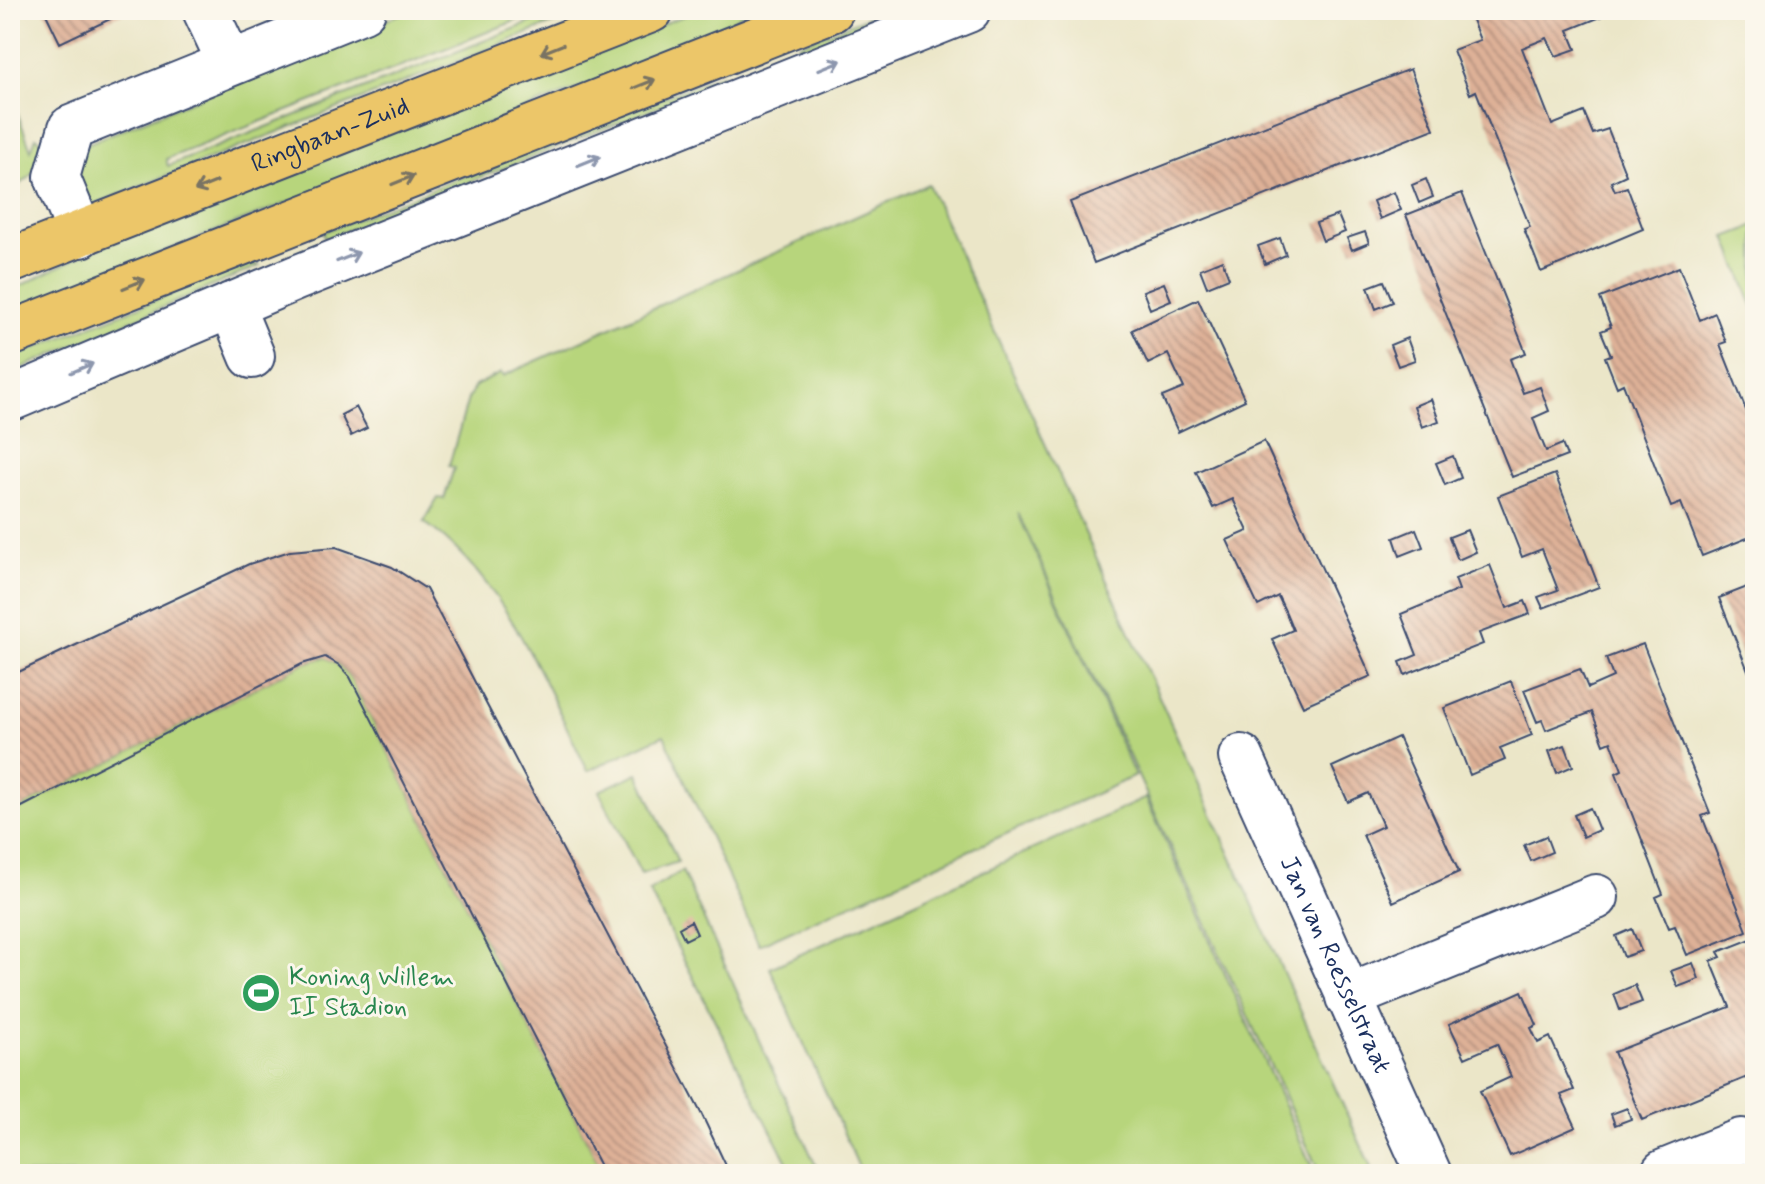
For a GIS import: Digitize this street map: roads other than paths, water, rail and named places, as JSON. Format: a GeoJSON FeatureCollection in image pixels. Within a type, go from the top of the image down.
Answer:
{"type":"FeatureCollection","features":[{"type":"Feature","properties":{"kind":"main road","name":"Ringbaan-Zuid"},"geometry":{"type":"LineString","coordinates":[[10,261],[651,10]]}},
{"type":"Feature","properties":{"kind":"main road"},"geometry":{"type":"LineString","coordinates":[[10,334],[831,10]]}},
{"type":"Feature","properties":{"kind":"street"},"geometry":{"type":"LineString","coordinates":[[205,10],[230,63]]}},
{"type":"Feature","properties":{"kind":"street"},"geometry":{"type":"LineString","coordinates":[[81,235],[57,177],[71,128],[363,10]]}},
{"type":"Feature","properties":{"kind":"street"},"geometry":{"type":"LineString","coordinates":[[10,399],[296,278],[968,10]]}},
{"type":"Feature","properties":{"kind":"street"},"geometry":{"type":"LineString","coordinates":[[751,41],[769,89]]}},
{"type":"Feature","properties":{"kind":"street"},"geometry":{"type":"LineString","coordinates":[[277,229],[296,278]]}},
{"type":"Feature","properties":{"kind":"street"},"geometry":{"type":"LineString","coordinates":[[231,305],[252,356]]}},
{"type":"Feature","properties":{"kind":"street","name":"Jan van Roesselstraat"},"geometry":{"type":"LineString","coordinates":[[1241,757],[1429,1174]]}},
{"type":"Feature","properties":{"kind":"street"},"geometry":{"type":"LineString","coordinates":[[1348,997],[1596,897]]}},
{"type":"Feature","properties":{"kind":"street"},"geometry":{"type":"LineString","coordinates":[[1664,1172],[1741,1141],[1755,1143]]}},
{"type":"Feature","properties":{"kind":"place","name":"Koning Willem II Stadion"},"geometry":{"type":"Point","coordinates":[261,993]}}]}
